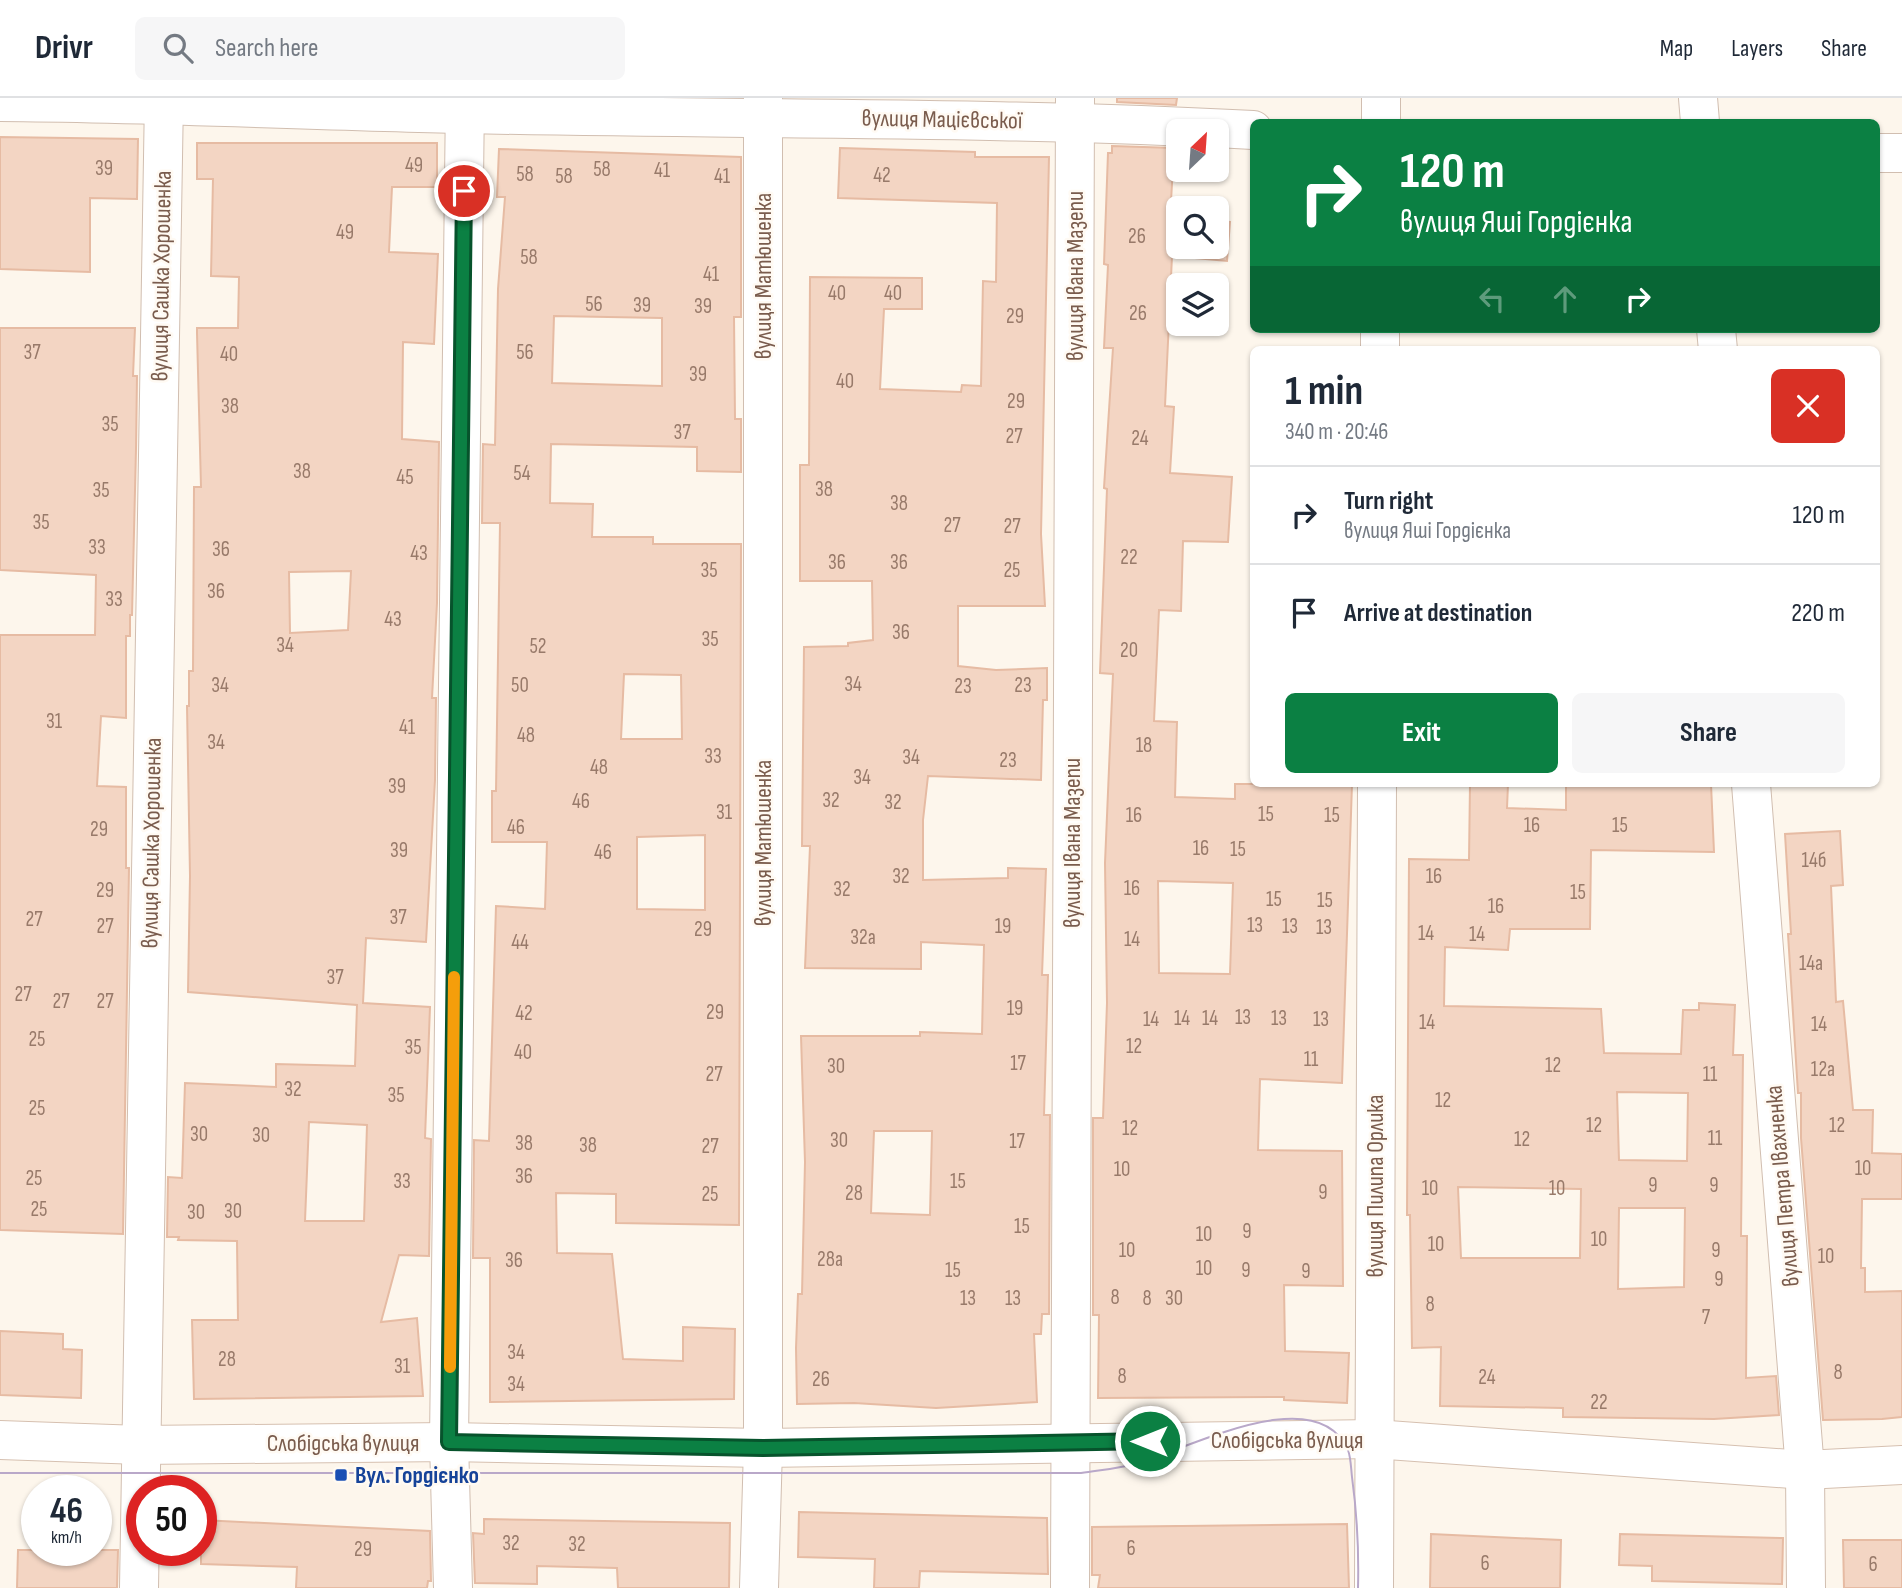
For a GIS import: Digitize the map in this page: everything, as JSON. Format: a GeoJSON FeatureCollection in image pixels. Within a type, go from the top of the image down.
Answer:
{"type":"FeatureCollection","features":[{"type":"Feature","properties":{"kind":"street"},"geometry":{"type":"LineString","coordinates":[[1381,98],[1381,119]]}},
{"type":"Feature","properties":{"kind":"street"},"geometry":{"type":"LineString","coordinates":[[1698,98],[1700,119]]}},
{"type":"Feature","properties":{"kind":"street","name":"вулиця Мацієвської"},"geometry":{"type":"LineString","coordinates":[[0,102],[164,100],[465,106],[1075,109],[1250,130]]}},
{"type":"Feature","properties":{"kind":"street","name":"вулиця Сашка Хорошенка"},"geometry":{"type":"LineString","coordinates":[[139,1588],[164,100]]}},
{"type":"Feature","properties":{"kind":"street"},"geometry":{"type":"LineString","coordinates":[[453,1588],[449,1442],[465,106]]}},
{"type":"Feature","properties":{"kind":"street","name":"вулиця Матюшенка"},"geometry":{"type":"LineString","coordinates":[[759,1588],[763,1448],[763,108]]}},
{"type":"Feature","properties":{"kind":"street","name":"вулиця Івана Мазепи"},"geometry":{"type":"LineString","coordinates":[[1070,1588],[1075,109]]}},
{"type":"Feature","properties":{"kind":"street"},"geometry":{"type":"LineString","coordinates":[[1880,153],[1902,153]]}},
{"type":"Feature","properties":{"kind":"street","name":"вулиця Пилипа Орлика"},"geometry":{"type":"LineString","coordinates":[[1374,1588],[1377,787]]}},
{"type":"Feature","properties":{"kind":"street","name":"вулиця Петра Івахненка"},"geometry":{"type":"LineString","coordinates":[[1751,787],[1805,1470],[1806,1588]]}},
{"type":"Feature","properties":{"kind":"street","name":"Слобідська вулиця"},"geometry":{"type":"LineString","coordinates":[[0,1440],[140,1445],[449,1442],[763,1448],[1070,1441],[1374,1440],[1805,1470],[1902,1465]]}},
{"type":"Feature","properties":{"kind":"building"},"geometry":{"type":"Polygon","coordinates":[[[1117,98],[1177,98],[1176,105],[1117,102],[1117,98]]]}},
{"type":"Feature","properties":{"kind":"building"},"geometry":{"type":"Polygon","coordinates":[[[0,137],[138,139],[137,199],[90,198],[90,272],[0,269],[0,137]]]}},
{"type":"Feature","properties":{"kind":"building"},"geometry":{"type":"Polygon","coordinates":[[[197,143],[437,143],[437,187],[392,187],[389,252],[438,254],[434,344],[403,342],[402,439],[439,442],[437,603],[432,698],[436,698],[435,780],[426,942],[366,938],[363,1003],[430,1007],[425,1138],[431,1139],[429,1256],[399,1255],[381,1322],[417,1318],[423,1396],[194,1399],[192,1320],[238,1320],[237,1241],[178,1240],[179,1237],[167,1237],[168,1177],[182,1178],[185,1083],[276,1087],[276,1064],[355,1066],[357,1005],[188,992],[190,876],[187,706],[189,671],[193,671],[194,487],[201,487],[197,328],[238,328],[239,277],[211,276],[213,179],[197,179],[197,143]],[[351,571],[289,572],[290,633],[348,630],[351,571]],[[309,1122],[305,1221],[364,1221],[367,1125],[309,1122]]]}},
{"type":"Feature","properties":{"kind":"building"},"geometry":{"type":"Polygon","coordinates":[[[1112,146],[1166,148],[1166,182],[1172,182],[1171,196],[1166,196],[1166,259],[1172,259],[1171,273],[1166,273],[1166,336],[1168,336],[1165,406],[1174,407],[1170,473],[1232,477],[1228,542],[1183,541],[1181,611],[1159,610],[1154,721],[1177,722],[1175,797],[1235,799],[1235,784],[1250,784],[1250,787],[1352,787],[1342,1083],[1260,1079],[1258,1150],[1342,1151],[1343,1286],[1284,1285],[1285,1351],[1349,1353],[1347,1403],[1284,1400],[1284,1397],[1098,1398],[1099,1315],[1093,1315],[1093,1118],[1103,1118],[1107,1003],[1105,863],[1113,674],[1100,673],[1107,489],[1104,488],[1113,348],[1104,348],[1108,265],[1104,264],[1108,153],[1112,153],[1112,146]],[[1158,881],[1159,973],[1230,974],[1233,883],[1158,881]]]}},
{"type":"Feature","properties":{"kind":"building"},"geometry":{"type":"Polygon","coordinates":[[[840,148],[975,152],[975,157],[1049,157],[1041,534],[1045,606],[958,606],[958,666],[996,670],[1047,668],[1047,700],[1043,700],[1041,780],[928,776],[923,820],[923,880],[1008,878],[1008,868],[1046,869],[1042,975],[1048,975],[1044,1115],[1050,1115],[1049,1314],[1042,1314],[1041,1334],[1034,1334],[1037,1402],[936,1408],[854,1403],[797,1404],[796,1348],[798,1294],[802,1294],[805,1162],[801,1036],[920,1036],[920,1032],[982,1034],[984,945],[921,942],[921,969],[805,968],[810,846],[802,846],[804,647],[848,646],[848,643],[873,640],[872,581],[800,581],[800,465],[809,465],[810,277],[922,278],[922,309],[884,309],[880,389],[961,392],[962,385],[981,386],[983,281],[996,282],[997,203],[838,198],[840,148]],[[874,1131],[871,1213],[930,1215],[932,1131],[874,1131]]]}},
{"type":"Feature","properties":{"kind":"building"},"geometry":{"type":"Polygon","coordinates":[[[499,149],[741,157],[741,317],[734,317],[735,419],[741,419],[741,472],[697,471],[697,447],[551,444],[550,503],[593,504],[592,537],[653,537],[653,544],[741,544],[739,1225],[616,1223],[616,1194],[556,1193],[557,1253],[612,1254],[623,1359],[683,1361],[683,1327],[735,1329],[734,1399],[490,1402],[490,1258],[473,1258],[474,1140],[489,1141],[496,906],[545,909],[547,842],[492,842],[492,791],[496,791],[500,523],[482,523],[483,444],[495,445],[498,289],[505,197],[497,197],[499,149]],[[554,316],[552,383],[662,386],[662,318],[554,316]],[[624,674],[621,739],[682,739],[681,675],[624,674]],[[705,835],[637,837],[637,909],[705,910],[705,835]]]}},
{"type":"Feature","properties":{"kind":"building"},"geometry":{"type":"Polygon","coordinates":[[[0,328],[135,328],[133,376],[137,376],[136,449],[132,615],[130,636],[126,636],[126,718],[101,716],[97,786],[126,787],[126,868],[129,868],[123,1234],[0,1230],[0,635],[95,635],[96,575],[0,570],[0,328]]]}},
{"type":"Feature","properties":{"kind":"building"},"geometry":{"type":"Polygon","coordinates":[[[1470,787],[1508,787],[1507,808],[1566,810],[1566,787],[1711,787],[1714,852],[1591,850],[1590,929],[1510,929],[1508,950],[1445,947],[1444,1006],[1601,1009],[1604,1053],[1681,1054],[1683,1010],[1699,1010],[1699,1003],[1735,1005],[1733,1055],[1743,1055],[1741,1236],[1747,1236],[1746,1378],[1776,1376],[1779,1415],[1714,1419],[1563,1417],[1563,1408],[1440,1406],[1441,1347],[1412,1348],[1410,1215],[1407,1215],[1409,859],[1469,860],[1470,787]],[[1617,1092],[1619,1160],[1687,1161],[1688,1093],[1617,1092]],[[1458,1187],[1461,1258],[1580,1258],[1581,1189],[1458,1187]],[[1619,1208],[1618,1289],[1684,1287],[1685,1208],[1619,1208]]]}},
{"type":"Feature","properties":{"kind":"building"},"geometry":{"type":"Polygon","coordinates":[[[1840,831],[1843,885],[1831,886],[1836,1002],[1843,1001],[1853,1110],[1873,1110],[1872,1153],[1902,1154],[1902,1199],[1862,1199],[1861,1268],[1865,1268],[1865,1292],[1902,1291],[1902,1417],[1882,1419],[1823,1420],[1801,1138],[1801,1093],[1798,1093],[1788,934],[1791,934],[1785,834],[1840,831]]]}},
{"type":"Feature","properties":{"kind":"building"},"geometry":{"type":"Polygon","coordinates":[[[0,1331],[63,1334],[63,1349],[82,1350],[81,1398],[0,1395],[0,1331]]]}},
{"type":"Feature","properties":{"kind":"building"},"geometry":{"type":"Polygon","coordinates":[[[799,1512],[1047,1518],[1048,1574],[920,1571],[919,1588],[874,1588],[875,1559],[798,1557],[799,1512]]]}},
{"type":"Feature","properties":{"kind":"building"},"geometry":{"type":"Polygon","coordinates":[[[484,1519],[730,1523],[729,1588],[618,1588],[617,1568],[537,1566],[537,1584],[475,1583],[473,1533],[484,1534],[484,1519]]]}},
{"type":"Feature","properties":{"kind":"building"},"geometry":{"type":"Polygon","coordinates":[[[217,1521],[430,1531],[431,1581],[428,1581],[427,1588],[296,1588],[297,1567],[217,1564],[217,1521]]]}},
{"type":"Feature","properties":{"kind":"building"},"geometry":{"type":"Polygon","coordinates":[[[1347,1524],[1349,1588],[1098,1588],[1100,1575],[1092,1575],[1092,1527],[1347,1524]]]}},
{"type":"Feature","properties":{"kind":"building"},"geometry":{"type":"Polygon","coordinates":[[[1431,1534],[1561,1540],[1560,1588],[1430,1588],[1431,1534]]]}},
{"type":"Feature","properties":{"kind":"building"},"geometry":{"type":"Polygon","coordinates":[[[1620,1534],[1783,1538],[1782,1584],[1652,1581],[1652,1566],[1619,1565],[1620,1534]]]}},
{"type":"Feature","properties":{"kind":"building"},"geometry":{"type":"Polygon","coordinates":[[[1843,1540],[1902,1540],[1902,1588],[1844,1588],[1843,1540]]]}},
{"type":"Feature","properties":{"kind":"building"},"geometry":{"type":"Polygon","coordinates":[[[18,1550],[21,1550],[21,1566],[112,1566],[112,1550],[118,1550],[117,1588],[17,1588],[18,1550]]]}},
{"type":"Feature","properties":{"kind":"tram line"},"geometry":{"type":"LineString","coordinates":[[0,1473],[1081,1473],[1134,1464],[1248,1425],[1280,1419],[1308,1420],[1332,1429],[1349,1453],[1356,1518],[1358,1588]]}},
{"type":"Feature","properties":{"kind":"slow traffic"},"geometry":{"type":"LineString","coordinates":[[450,1367],[454,977]]}},
{"type":"Feature","properties":{"kind":"place","name":"Вул. Гордієнко"},"geometry":{"type":"Point","coordinates":[341,1475]}},
{"type":"Feature","properties":{"kind":"route"},"geometry":{"type":"LineString","coordinates":[[464,191],[449,1442],[763,1448],[1150,1441]]}}]}
